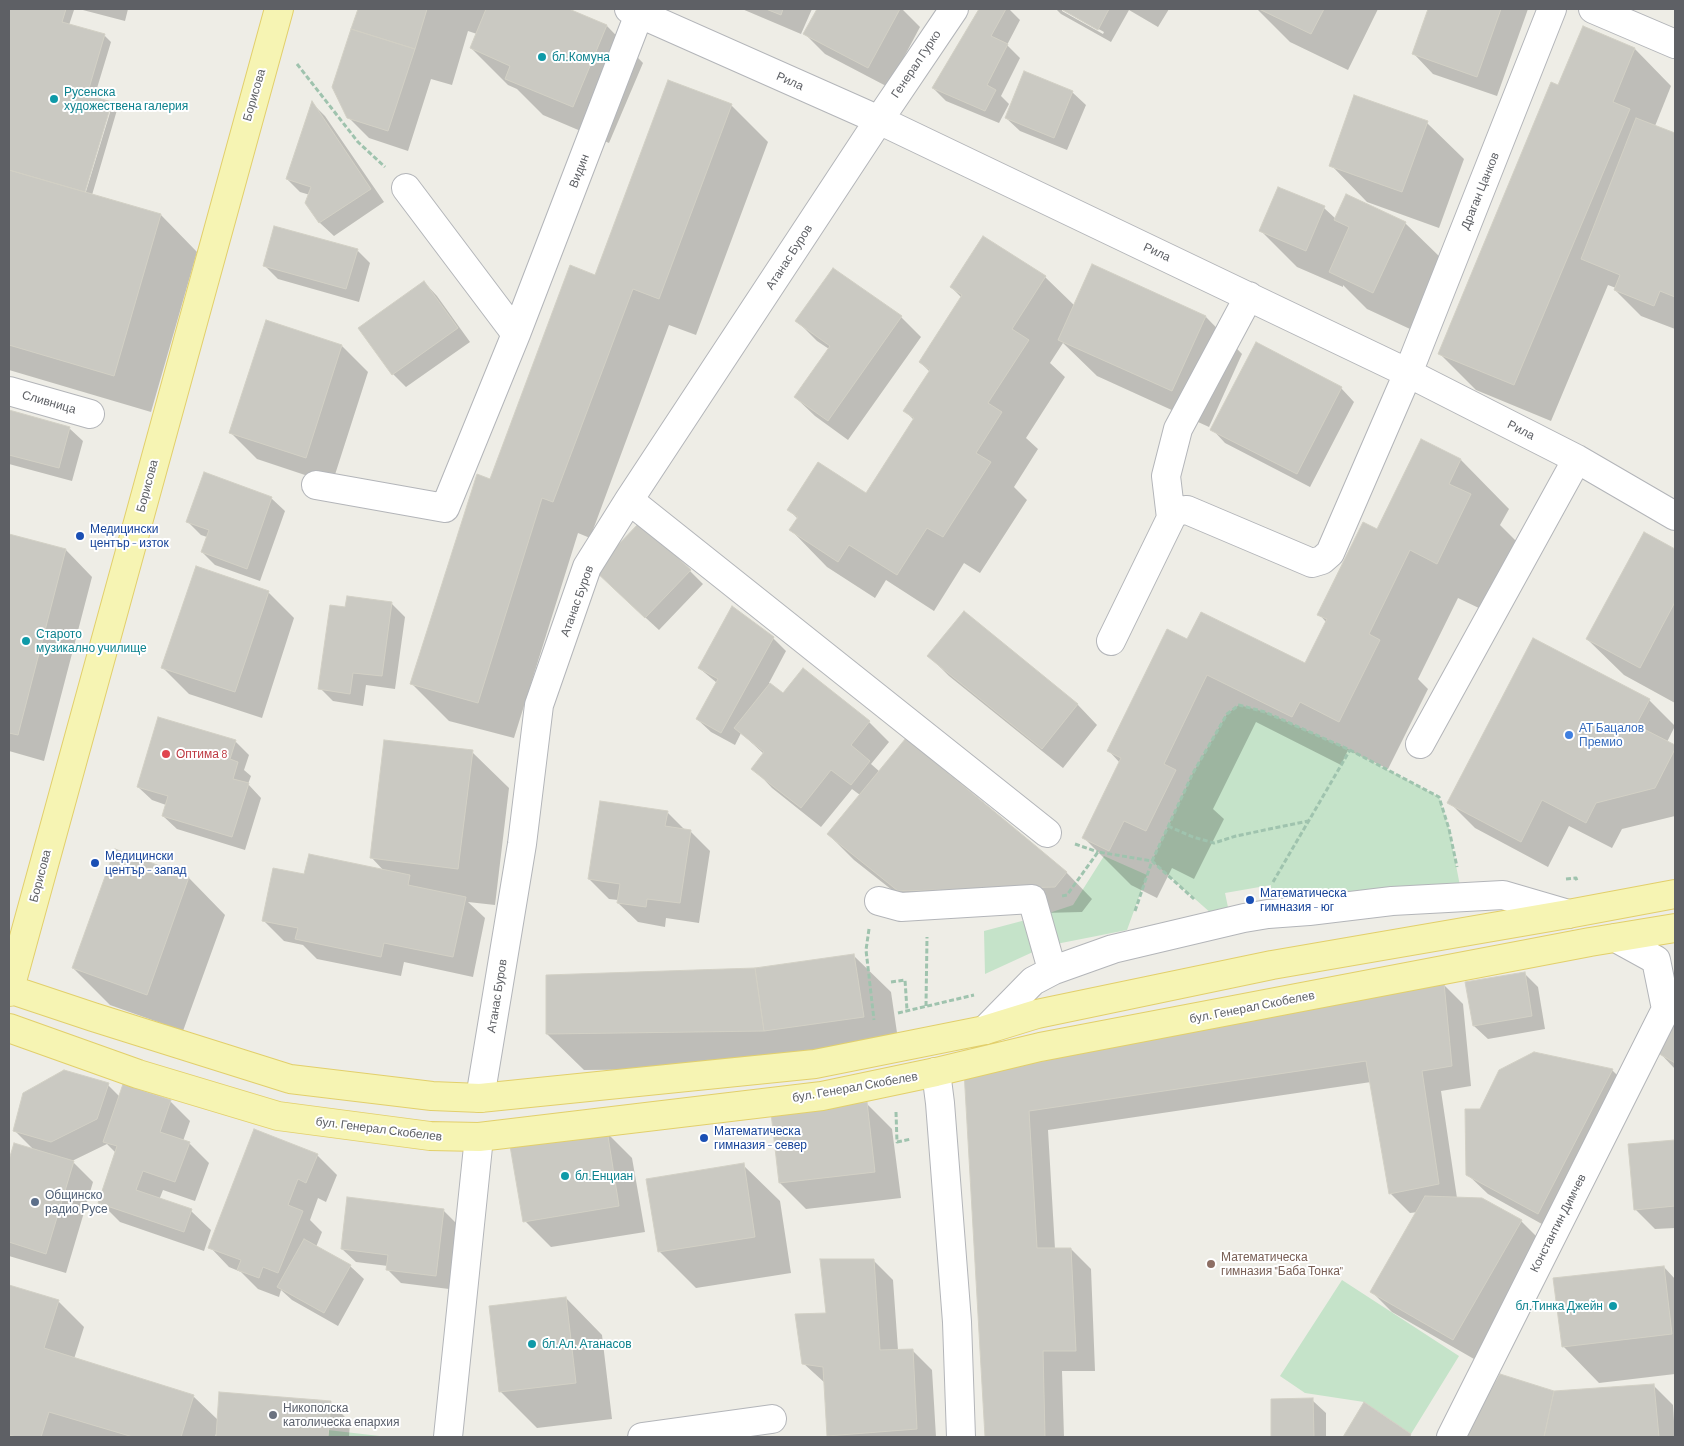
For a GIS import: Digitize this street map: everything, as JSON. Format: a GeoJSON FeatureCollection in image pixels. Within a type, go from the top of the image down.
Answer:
{"type":"FeatureCollection","features":[{"type":"Feature","properties":{"kind":"main road","name":"Борисова"},"geometry":{"type":"LineString","coordinates":[[9,990],[275,20]]}},
{"type":"Feature","properties":{"kind":"main road"},"geometry":{"type":"LineString","coordinates":[[9,990],[290,1079],[432,1096],[480,1098],[815,1064],[985,1030],[1037,1014],[1272,965],[1675,894]]}},
{"type":"Feature","properties":{"kind":"main road","name":"бул. Генерал Скобелев"},"geometry":{"type":"LineString","coordinates":[[9,1028],[138,1074],[278,1116],[430,1136],[479,1137],[822,1096],[936,1072],[1040,1047],[1675,928]]}},
{"type":"Feature","properties":{"kind":"street","name":"Генерал Гурко"},"geometry":{"type":"LineString","coordinates":[[878,120],[954,9]]}},
{"type":"Feature","properties":{"kind":"street","name":"Драган Цанков"},"geometry":{"type":"LineString","coordinates":[[1171,518],[1177,510],[1187,510],[1312,562],[1322,560],[1330,554],[1408,373],[1552,9]]}},
{"type":"Feature","properties":{"kind":"street"},"geometry":{"type":"LineString","coordinates":[[1594,9],[1675,44]]}},
{"type":"Feature","properties":{"kind":"street","name":"Рила"},"geometry":{"type":"LineString","coordinates":[[637,10],[878,120],[1408,373],[1577,459],[1675,516]]}},
{"type":"Feature","properties":{"kind":"street","name":"Видин"},"geometry":{"type":"LineString","coordinates":[[316,484],[445,508],[516,334],[637,10]]}},
{"type":"Feature","properties":{"kind":"street","name":"Атанас Буров"},"geometry":{"type":"LineString","coordinates":[[480,1098],[522,844],[539,705],[587,567],[878,120]]}},
{"type":"Feature","properties":{"kind":"street"},"geometry":{"type":"LineString","coordinates":[[406,188],[516,334]]}},
{"type":"Feature","properties":{"kind":"street"},"geometry":{"type":"LineString","coordinates":[[1111,641],[1171,518],[1166,476],[1178,429],[1249,296]]}},
{"type":"Feature","properties":{"kind":"street","name":"Сливница"},"geometry":{"type":"LineString","coordinates":[[9,391],[90,414]]}},
{"type":"Feature","properties":{"kind":"street"},"geometry":{"type":"LineString","coordinates":[[1420,744],[1577,459]]}},
{"type":"Feature","properties":{"kind":"street"},"geometry":{"type":"LineString","coordinates":[[629,500],[1047,833]]}},
{"type":"Feature","properties":{"kind":"street"},"geometry":{"type":"LineString","coordinates":[[985,1030],[1034,981],[1054,970],[1113,949],[1244,918],[1392,901],[1503,895],[1577,912]]}},
{"type":"Feature","properties":{"kind":"street"},"geometry":{"type":"LineString","coordinates":[[879,901],[901,907],[1032,899],[1049,959]]}},
{"type":"Feature","properties":{"kind":"street"},"geometry":{"type":"LineString","coordinates":[[1616,938],[1656,960],[1670,1003]]}},
{"type":"Feature","properties":{"kind":"street","name":"Константин Димчев"},"geometry":{"type":"LineString","coordinates":[[1450,1437],[1670,1003]]}},
{"type":"Feature","properties":{"kind":"street"},"geometry":{"type":"LineString","coordinates":[[936,1072],[957,1322],[961,1437]]}},
{"type":"Feature","properties":{"kind":"street"},"geometry":{"type":"LineString","coordinates":[[448,1437],[479,1137]]}},
{"type":"Feature","properties":{"kind":"street"},"geometry":{"type":"LineString","coordinates":[[642,1437],[772,1419]]}},
{"type":"Feature","properties":{"kind":"path"},"geometry":{"type":"LineString","coordinates":[[275,20],[358,142],[406,188]]}},
{"type":"Feature","properties":{"kind":"path"},"geometry":{"type":"LineString","coordinates":[[1133,919],[1152,862],[1193,773],[1227,714],[1238,705],[1266,712],[1350,750],[1439,797],[1449,828],[1458,877]]}},
{"type":"Feature","properties":{"kind":"path"},"geometry":{"type":"LineString","coordinates":[[1272,885],[1350,750]]}},
{"type":"Feature","properties":{"kind":"path"},"geometry":{"type":"LineString","coordinates":[[1168,826],[1193,838],[1214,843],[1236,836],[1308,821]]}},
{"type":"Feature","properties":{"kind":"path"},"geometry":{"type":"LineString","coordinates":[[1032,899],[1067,896],[1098,852],[1152,862]]}},
{"type":"Feature","properties":{"kind":"path"},"geometry":{"type":"LineString","coordinates":[[1558,881],[1576,878],[1577,912]]}},
{"type":"Feature","properties":{"kind":"path"},"geometry":{"type":"LineString","coordinates":[[874,1023],[866,950],[870,920],[879,901]]}},
{"type":"Feature","properties":{"kind":"path"},"geometry":{"type":"LineString","coordinates":[[926,1006],[928,905]]}},
{"type":"Feature","properties":{"kind":"path"},"geometry":{"type":"LineString","coordinates":[[891,982],[905,980],[907,1010]]}},
{"type":"Feature","properties":{"kind":"green space"},"geometry":{"type":"Polygon","coordinates":[[[1239,705],[1265,712],[1350,750],[1439,797],[1449,829],[1460,886],[1268,907],[1271,885],[1225,893],[1229,912],[1212,914],[1152,861],[1193,773],[1227,714],[1239,705]]]}},
{"type":"Feature","properties":{"kind":"green space"},"geometry":{"type":"Polygon","coordinates":[[[1104,856],[1147,875],[1127,930],[1046,946],[985,974],[984,931],[1073,905],[1104,856]]]}},
{"type":"Feature","properties":{"kind":"green space"},"geometry":{"type":"Polygon","coordinates":[[[1342,1280],[1459,1356],[1411,1434],[1364,1402],[1305,1393],[1280,1376],[1342,1280]]]}},
{"type":"Feature","properties":{"kind":"green space"},"geometry":{"type":"Polygon","coordinates":[[[328,1430],[388,1437],[328,1437],[328,1430]]]}},
{"type":"Feature","properties":{"kind":"building","name":"Русенска художествена галерия"},"geometry":{"type":"Polygon","coordinates":[[[9,9],[66,9],[62,22],[105,34],[87,95],[112,102],[85,192],[9,170],[9,9]]]}},
{"type":"Feature","properties":{"kind":"building"},"geometry":{"type":"Polygon","coordinates":[[[358,9],[427,9],[415,49],[351,29],[358,9]]]}},
{"type":"Feature","properties":{"kind":"building","name":"бл.Комуна"},"geometry":{"type":"Polygon","coordinates":[[[486,9],[569,9],[607,25],[573,107],[505,79],[510,66],[470,48],[486,9]]]}},
{"type":"Feature","properties":{"kind":"building"},"geometry":{"type":"Polygon","coordinates":[[[766,9],[783,9],[781,15],[766,9]]]}},
{"type":"Feature","properties":{"kind":"building"},"geometry":{"type":"Polygon","coordinates":[[[817,9],[900,9],[868,68],[803,34],[817,9]]]}},
{"type":"Feature","properties":{"kind":"building"},"geometry":{"type":"Polygon","coordinates":[[[979,9],[1006,9],[991,36],[1008,44],[987,85],[996,90],[985,111],[932,88],[979,9]]]}},
{"type":"Feature","properties":{"kind":"building"},"geometry":{"type":"Polygon","coordinates":[[[1061,9],[1109,9],[1098,30],[1061,9]]]}},
{"type":"Feature","properties":{"kind":"building"},"geometry":{"type":"Polygon","coordinates":[[[1259,9],[1324,9],[1311,34],[1259,9]]]}},
{"type":"Feature","properties":{"kind":"building"},"geometry":{"type":"Polygon","coordinates":[[[1428,9],[1501,9],[1477,77],[1412,54],[1428,9]]]}},
{"type":"Feature","properties":{"kind":"building"},"geometry":{"type":"Polygon","coordinates":[[[1583,26],[1635,48],[1613,102],[1630,109],[1514,385],[1438,354],[1551,82],[1558,85],[1583,26]]]}},
{"type":"Feature","properties":{"kind":"building"},"geometry":{"type":"Polygon","coordinates":[[[351,29],[415,49],[388,131],[347,118],[332,87],[351,29]]]}},
{"type":"Feature","properties":{"kind":"building"},"geometry":{"type":"Polygon","coordinates":[[[1024,71],[1073,91],[1054,138],[1005,118],[1024,71]]]}},
{"type":"Feature","properties":{"kind":"building"},"geometry":{"type":"Polygon","coordinates":[[[668,80],[732,104],[659,299],[633,289],[553,502],[542,498],[478,703],[410,684],[477,474],[490,479],[570,265],[595,275],[668,80]]]}},
{"type":"Feature","properties":{"kind":"building"},"geometry":{"type":"Polygon","coordinates":[[[1354,95],[1428,121],[1402,192],[1329,166],[1354,95]]]}},
{"type":"Feature","properties":{"kind":"building"},"geometry":{"type":"Polygon","coordinates":[[[312,101],[371,189],[319,223],[305,203],[311,187],[286,179],[312,101]]]}},
{"type":"Feature","properties":{"kind":"building"},"geometry":{"type":"Polygon","coordinates":[[[1636,118],[1675,133],[1675,297],[1660,291],[1654,306],[1614,290],[1620,275],[1581,259],[1636,118]]]}},
{"type":"Feature","properties":{"kind":"building"},"geometry":{"type":"Polygon","coordinates":[[[9,170],[161,214],[114,376],[9,345],[9,170]]]}},
{"type":"Feature","properties":{"kind":"building"},"geometry":{"type":"Polygon","coordinates":[[[1278,187],[1325,206],[1306,251],[1259,231],[1278,187]]]}},
{"type":"Feature","properties":{"kind":"building"},"geometry":{"type":"Polygon","coordinates":[[[1346,194],[1406,222],[1373,293],[1329,272],[1349,227],[1334,220],[1346,194]]]}},
{"type":"Feature","properties":{"kind":"building"},"geometry":{"type":"Polygon","coordinates":[[[274,226],[358,249],[346,289],[263,266],[274,226]]]}},
{"type":"Feature","properties":{"kind":"building"},"geometry":{"type":"Polygon","coordinates":[[[983,236],[1046,276],[1012,329],[1029,340],[988,403],[1002,412],[976,453],[991,462],[943,537],[927,528],[897,575],[849,545],[838,562],[789,530],[798,517],[787,510],[818,462],[866,493],[914,418],[903,411],[930,370],[919,362],[962,295],[950,287],[983,236]]]}},
{"type":"Feature","properties":{"kind":"building"},"geometry":{"type":"Polygon","coordinates":[[[1092,264],[1206,316],[1172,391],[1058,340],[1092,264]]]}},
{"type":"Feature","properties":{"kind":"building"},"geometry":{"type":"Polygon","coordinates":[[[833,268],[902,316],[828,421],[794,397],[830,346],[795,321],[833,268]]]}},
{"type":"Feature","properties":{"kind":"building"},"geometry":{"type":"Polygon","coordinates":[[[424,281],[458,328],[392,375],[358,328],[424,281]]]}},
{"type":"Feature","properties":{"kind":"building"},"geometry":{"type":"Polygon","coordinates":[[[266,320],[342,345],[306,458],[229,433],[266,320]]]}},
{"type":"Feature","properties":{"kind":"building"},"geometry":{"type":"Polygon","coordinates":[[[1256,342],[1342,387],[1297,474],[1210,430],[1256,342]]]}},
{"type":"Feature","properties":{"kind":"building"},"geometry":{"type":"Polygon","coordinates":[[[9,410],[70,427],[59,468],[9,455],[9,410]]]}},
{"type":"Feature","properties":{"kind":"building"},"geometry":{"type":"Polygon","coordinates":[[[1421,439],[1461,459],[1449,484],[1471,494],[1437,564],[1410,550],[1369,634],[1380,640],[1339,722],[1300,702],[1292,717],[1207,675],[1164,764],[1176,770],[1146,831],[1124,821],[1109,851],[1082,838],[1121,758],[1107,751],[1167,629],[1187,639],[1201,612],[1305,663],[1327,619],[1317,615],[1363,522],[1377,529],[1421,439]]]}},
{"type":"Feature","properties":{"kind":"building"},"geometry":{"type":"Polygon","coordinates":[[[204,472],[272,497],[247,569],[201,552],[209,530],[186,522],[204,472]]]}},
{"type":"Feature","properties":{"kind":"building"},"geometry":{"type":"Polygon","coordinates":[[[640,522],[691,570],[645,618],[594,570],[640,522]]]}},
{"type":"Feature","properties":{"kind":"building"},"geometry":{"type":"Polygon","coordinates":[[[1644,532],[1675,549],[1675,602],[1640,668],[1586,639],[1644,532]]]}},
{"type":"Feature","properties":{"kind":"building","name":"Старото музикално училище"},"geometry":{"type":"Polygon","coordinates":[[[9,534],[66,549],[18,735],[9,733],[9,534]]]}},
{"type":"Feature","properties":{"kind":"building"},"geometry":{"type":"Polygon","coordinates":[[[196,566],[269,591],[235,692],[161,668],[196,566]]]}},
{"type":"Feature","properties":{"kind":"building"},"geometry":{"type":"Polygon","coordinates":[[[347,596],[392,602],[382,676],[353,673],[350,694],[318,689],[330,605],[345,607],[347,596]]]}},
{"type":"Feature","properties":{"kind":"building"},"geometry":{"type":"Polygon","coordinates":[[[732,606],[774,637],[721,733],[696,719],[718,679],[698,668],[732,606]]]}},
{"type":"Feature","properties":{"kind":"building"},"geometry":{"type":"Polygon","coordinates":[[[964,611],[1078,704],[1042,749],[927,656],[964,611]]]}},
{"type":"Feature","properties":{"kind":"building","name":"АТ Бацалов Премио"},"geometry":{"type":"Polygon","coordinates":[[[1533,638],[1650,699],[1636,725],[1675,745],[1675,749],[1655,788],[1596,803],[1586,823],[1542,800],[1521,842],[1447,803],[1533,638]]]}},
{"type":"Feature","properties":{"kind":"building"},"geometry":{"type":"Polygon","coordinates":[[[803,668],[870,721],[851,745],[870,761],[851,785],[831,770],[801,808],[751,769],[764,752],[734,728],[770,683],[783,693],[803,668]]]}},
{"type":"Feature","properties":{"kind":"building"},"geometry":{"type":"Polygon","coordinates":[[[158,717],[236,740],[230,759],[238,762],[233,779],[249,783],[232,837],[162,816],[168,796],[137,787],[158,717]]]}},
{"type":"Feature","properties":{"kind":"building"},"geometry":{"type":"Polygon","coordinates":[[[906,738],[1067,872],[1055,887],[898,891],[827,834],[906,738]]]}},
{"type":"Feature","properties":{"kind":"building"},"geometry":{"type":"Polygon","coordinates":[[[384,740],[473,750],[458,869],[370,858],[384,740]]]}},
{"type":"Feature","properties":{"kind":"building"},"geometry":{"type":"Polygon","coordinates":[[[600,801],[668,811],[665,826],[691,830],[680,903],[647,899],[646,907],[617,903],[620,884],[588,879],[600,801]]]}},
{"type":"Feature","properties":{"kind":"building"},"geometry":{"type":"Polygon","coordinates":[[[115,849],[189,877],[147,995],[72,968],[115,849]]]}},
{"type":"Feature","properties":{"kind":"building"},"geometry":{"type":"Polygon","coordinates":[[[309,854],[410,875],[408,885],[466,897],[453,957],[384,943],[381,957],[295,939],[298,928],[262,921],[273,868],[304,874],[309,854]]]}},
{"type":"Feature","properties":{"kind":"building"},"geometry":{"type":"Polygon","coordinates":[[[854,954],[864,1017],[764,1031],[755,968],[854,954]]]}},
{"type":"Feature","properties":{"kind":"building"},"geometry":{"type":"Polygon","coordinates":[[[755,968],[764,1031],[546,1034],[546,975],[755,968]]]}},
{"type":"Feature","properties":{"kind":"building"},"geometry":{"type":"Polygon","coordinates":[[[1525,972],[1532,1016],[1473,1026],[1465,982],[1525,972]]]}},
{"type":"Feature","properties":{"kind":"building"},"geometry":{"type":"Polygon","coordinates":[[[1444,983],[1452,1066],[1422,1071],[1439,1184],[1389,1194],[1366,1061],[1029,1111],[1037,1248],[1071,1248],[1076,1351],[1043,1351],[1045,1437],[985,1437],[964,1071],[1444,983]]]}},
{"type":"Feature","properties":{"kind":"building"},"geometry":{"type":"Polygon","coordinates":[[[1675,1022],[1675,1063],[1656,1052],[1675,1022]]]}},
{"type":"Feature","properties":{"kind":"building"},"geometry":{"type":"Polygon","coordinates":[[[1534,1052],[1613,1069],[1538,1214],[1466,1175],[1465,1109],[1480,1109],[1499,1070],[1534,1052]]]}},
{"type":"Feature","properties":{"kind":"building"},"geometry":{"type":"Polygon","coordinates":[[[64,1070],[109,1083],[97,1119],[51,1142],[13,1131],[23,1093],[64,1070]]]}},
{"type":"Feature","properties":{"kind":"building"},"geometry":{"type":"Polygon","coordinates":[[[123,1084],[171,1100],[160,1132],[190,1142],[175,1182],[143,1171],[136,1190],[192,1209],[184,1232],[98,1203],[117,1146],[103,1142],[123,1084]]]}},
{"type":"Feature","properties":{"kind":"building"},"geometry":{"type":"Polygon","coordinates":[[[867,1102],[875,1172],[779,1183],[771,1113],[867,1102]]]}},
{"type":"Feature","properties":{"kind":"building"},"geometry":{"type":"Polygon","coordinates":[[[254,1129],[318,1154],[306,1183],[298,1179],[288,1205],[303,1211],[278,1273],[263,1267],[259,1278],[237,1270],[241,1260],[208,1248],[254,1129]]]}},
{"type":"Feature","properties":{"kind":"building","name":"бл.Енциан"},"geometry":{"type":"Polygon","coordinates":[[[607,1130],[619,1206],[523,1222],[510,1146],[607,1130]]]}},
{"type":"Feature","properties":{"kind":"building"},"geometry":{"type":"Polygon","coordinates":[[[1675,1140],[1675,1206],[1634,1210],[1628,1144],[1675,1140]]]}},
{"type":"Feature","properties":{"kind":"building","name":"Общинско радио Русе"},"geometry":{"type":"Polygon","coordinates":[[[14,1143],[74,1161],[46,1254],[9,1242],[9,1160],[14,1143]]]}},
{"type":"Feature","properties":{"kind":"building"},"geometry":{"type":"Polygon","coordinates":[[[744,1163],[755,1237],[658,1252],[646,1179],[744,1163]]]}},
{"type":"Feature","properties":{"kind":"building"},"geometry":{"type":"Polygon","coordinates":[[[1425,1196],[1482,1198],[1522,1220],[1453,1340],[1370,1292],[1425,1196]]]}},
{"type":"Feature","properties":{"kind":"building"},"geometry":{"type":"Polygon","coordinates":[[[347,1197],[444,1209],[436,1276],[386,1270],[388,1255],[341,1249],[347,1197]]]}},
{"type":"Feature","properties":{"kind":"building"},"geometry":{"type":"Polygon","coordinates":[[[304,1239],[351,1265],[324,1313],[277,1287],[304,1239]]]}},
{"type":"Feature","properties":{"kind":"building"},"geometry":{"type":"Polygon","coordinates":[[[820,1259],[874,1259],[880,1350],[913,1349],[917,1429],[827,1436],[823,1367],[802,1364],[795,1314],[826,1313],[820,1259]]]}},
{"type":"Feature","properties":{"kind":"building","name":"бл.Тинка Джейн"},"geometry":{"type":"Polygon","coordinates":[[[1664,1266],[1672,1334],[1562,1347],[1553,1278],[1664,1266]]]}},
{"type":"Feature","properties":{"kind":"building"},"geometry":{"type":"Polygon","coordinates":[[[9,1285],[59,1300],[44,1348],[194,1395],[181,1437],[133,1437],[49,1412],[41,1437],[9,1435],[9,1285]]]}},
{"type":"Feature","properties":{"kind":"building","name":"бл.Ал. Атанасов"},"geometry":{"type":"Polygon","coordinates":[[[566,1297],[576,1383],[499,1392],[489,1306],[566,1297]]]}},
{"type":"Feature","properties":{"kind":"building"},"geometry":{"type":"Polygon","coordinates":[[[1500,1374],[1554,1391],[1544,1437],[1463,1437],[1500,1374]]]}},
{"type":"Feature","properties":{"kind":"building"},"geometry":{"type":"Polygon","coordinates":[[[1654,1384],[1659,1437],[1544,1437],[1554,1391],[1654,1384]]]}},
{"type":"Feature","properties":{"kind":"building","name":"Никополска католическа епархия"},"geometry":{"type":"Polygon","coordinates":[[[219,1392],[331,1401],[328,1437],[216,1437],[219,1392]]]}},
{"type":"Feature","properties":{"kind":"building"},"geometry":{"type":"Polygon","coordinates":[[[1313,1398],[1314,1437],[1271,1437],[1271,1399],[1313,1398]]]}},
{"type":"Feature","properties":{"kind":"building"},"geometry":{"type":"Polygon","coordinates":[[[1364,1402],[1411,1434],[1409,1437],[1343,1437],[1364,1402]]]}},
{"type":"Feature","properties":{"kind":"place","name":"бл.Комуна"},"geometry":{"type":"Point","coordinates":[542,57]}},
{"type":"Feature","properties":{"kind":"place","name":"Русенска художествена галерия"},"geometry":{"type":"Point","coordinates":[54,99]}},
{"type":"Feature","properties":{"kind":"place","name":"Медицински център - изток"},"geometry":{"type":"Point","coordinates":[80,536]}},
{"type":"Feature","properties":{"kind":"place","name":"Старото музикално училище"},"geometry":{"type":"Point","coordinates":[26,641]}},
{"type":"Feature","properties":{"kind":"place","name":"АТ Бацалов Премио"},"geometry":{"type":"Point","coordinates":[1569,735]}},
{"type":"Feature","properties":{"kind":"place","name":"Оптима 8"},"geometry":{"type":"Point","coordinates":[166,754]}},
{"type":"Feature","properties":{"kind":"place","name":"Медицински център - запад"},"geometry":{"type":"Point","coordinates":[95,863]}},
{"type":"Feature","properties":{"kind":"place","name":"Математическа гимназия - юг"},"geometry":{"type":"Point","coordinates":[1250,900]}},
{"type":"Feature","properties":{"kind":"place","name":"Математическа гимназия - север"},"geometry":{"type":"Point","coordinates":[704,1138]}},
{"type":"Feature","properties":{"kind":"place","name":"бл.Енциан"},"geometry":{"type":"Point","coordinates":[565,1176]}},
{"type":"Feature","properties":{"kind":"place","name":"Общинско радио Русе"},"geometry":{"type":"Point","coordinates":[35,1202]}},
{"type":"Feature","properties":{"kind":"place","name":"Математическа гимназия \"Баба Тонка\""},"geometry":{"type":"Point","coordinates":[1211,1264]}},
{"type":"Feature","properties":{"kind":"place","name":"бл.Тинка Джейн"},"geometry":{"type":"Point","coordinates":[1613,1306]}},
{"type":"Feature","properties":{"kind":"place","name":"бл.Ал. Атанасов"},"geometry":{"type":"Point","coordinates":[532,1344]}},
{"type":"Feature","properties":{"kind":"place","name":"Никополска католическа епархия"},"geometry":{"type":"Point","coordinates":[273,1415]}}]}
